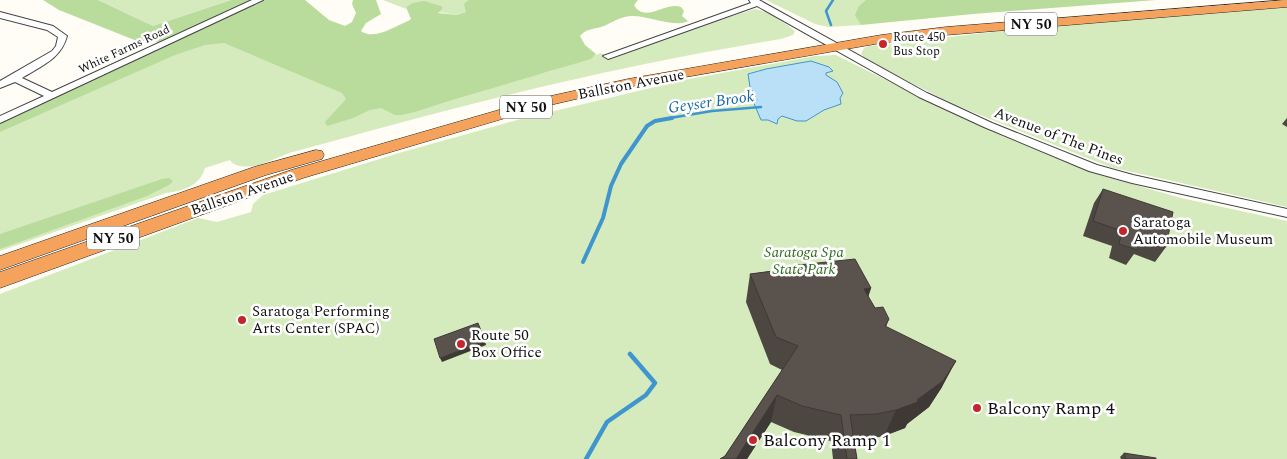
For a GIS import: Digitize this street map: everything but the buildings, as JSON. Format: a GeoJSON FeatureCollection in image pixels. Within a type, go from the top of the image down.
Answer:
{"type":"FeatureCollection","features":[{"type":"Feature","properties":{"kind":"highway","name":"Ballston Avenue"},"geometry":{"type":"LineString","coordinates":[[0,280],[297,174],[542,102],[828,43],[996,19],[1227,0]]}},
{"type":"Feature","properties":{"kind":"highway","name":"Ballston Avenue"},"geometry":{"type":"LineString","coordinates":[[0,263],[260,171],[478,108],[594,80],[721,54],[946,32],[1287,3]]}},
{"type":"Feature","properties":{"kind":"street","name":"White Farms Road"},"geometry":{"type":"LineString","coordinates":[[0,120],[259,0]]}},
{"type":"Feature","properties":{"kind":"street"},"geometry":{"type":"LineString","coordinates":[[608,56],[755,1]]}},
{"type":"Feature","properties":{"kind":"street","name":"Avenue of The Pines"},"geometry":{"type":"LineString","coordinates":[[755,1],[923,95],[988,125],[1093,168],[1132,180],[1287,213]]}},
{"type":"Feature","properties":{"kind":"street"},"geometry":{"type":"LineString","coordinates":[[0,15],[50,28],[63,36],[60,47],[55,53],[0,85]]}},
{"type":"Feature","properties":{"kind":"street"},"geometry":{"type":"LineString","coordinates":[[15,78],[52,96]]}},
{"type":"Feature","properties":{"kind":"green space"},"geometry":{"type":"Polygon","coordinates":[[[43,0],[98,0],[153,26],[231,0],[305,0],[329,20],[345,26],[352,22],[356,13],[352,4],[353,0],[376,0],[381,14],[366,23],[361,31],[366,34],[378,34],[408,21],[411,19],[406,7],[413,3],[424,1],[441,6],[443,8],[438,13],[457,15],[466,12],[464,4],[468,0],[638,0],[634,5],[644,12],[675,6],[681,7],[684,11],[682,16],[688,21],[677,23],[633,16],[620,18],[601,27],[586,31],[580,36],[585,45],[596,54],[591,59],[415,112],[395,115],[381,108],[370,110],[353,118],[327,126],[325,122],[346,99],[342,93],[224,43],[205,45],[175,55],[0,132],[0,122],[164,42],[137,41],[59,10],[43,0]]]}},
{"type":"Feature","properties":{"kind":"green space"},"geometry":{"type":"Polygon","coordinates":[[[98,0],[231,0],[153,26],[98,0]]]}},
{"type":"Feature","properties":{"kind":"green space"},"geometry":{"type":"Polygon","coordinates":[[[383,0],[468,0],[466,2],[466,12],[457,15],[406,7],[406,9],[383,0]]]}},
{"type":"Feature","properties":{"kind":"green space"},"geometry":{"type":"Polygon","coordinates":[[[766,0],[1058,0],[857,17],[861,25],[828,27],[815,24],[766,0]]]}},
{"type":"Feature","properties":{"kind":"green space"},"geometry":{"type":"Polygon","coordinates":[[[866,0],[1156,0],[973,14],[861,25],[855,15],[859,6],[866,0]]]}},
{"type":"Feature","properties":{"kind":"green space"},"geometry":{"type":"Polygon","coordinates":[[[1287,7],[1287,207],[1110,167],[955,105],[870,62],[861,54],[864,48],[869,46],[1030,28],[1287,7]]]}},
{"type":"Feature","properties":{"kind":"green space"},"geometry":{"type":"Polygon","coordinates":[[[755,9],[766,12],[781,21],[795,31],[793,35],[521,92],[289,153],[258,165],[240,166],[230,160],[205,168],[203,174],[190,187],[166,193],[0,251],[0,123],[230,16],[392,111],[551,71],[601,53],[612,59],[706,24],[755,9]]]}},
{"type":"Feature","properties":{"kind":"green space","name":"Saratoga Spa State Park"},"geometry":{"type":"Polygon","coordinates":[[[836,55],[948,111],[1097,174],[1181,198],[1287,221],[1287,459],[0,459],[0,294],[198,218],[217,222],[251,212],[253,204],[263,195],[399,153],[521,119],[684,80],[815,56],[836,55]]]}},
{"type":"Feature","properties":{"kind":"green space"},"geometry":{"type":"Polygon","coordinates":[[[169,178],[173,181],[169,185],[147,196],[0,249],[0,234],[169,178]]]}},
{"type":"Feature","properties":{"kind":"water"},"geometry":{"type":"Polygon","coordinates":[[[811,61],[829,67],[833,71],[826,73],[826,75],[837,82],[843,93],[840,98],[841,104],[824,110],[806,121],[797,121],[782,116],[778,119],[777,124],[768,120],[761,120],[753,101],[757,100],[750,87],[748,74],[811,61]]]}},
{"type":"Feature","properties":{"kind":"waterway","name":"Geyser Brook"},"geometry":{"type":"LineString","coordinates":[[831,25],[826,11],[833,0]]}},
{"type":"Feature","properties":{"kind":"waterway","name":"Geyser Brook"},"geometry":{"type":"LineString","coordinates":[[664,119],[712,111],[761,107]]}},
{"type":"Feature","properties":{"kind":"waterway","name":"Geyser Brook"},"geometry":{"type":"LineString","coordinates":[[583,262],[603,218],[611,186],[621,164],[647,126],[655,121],[672,118]]}},
{"type":"Feature","properties":{"kind":"waterway","name":"Geyser Brook"},"geometry":{"type":"LineString","coordinates":[[586,459],[607,422],[646,395],[655,383],[630,354]]}},
{"type":"Feature","properties":{"kind":"place","name":"Route 450 Bus Stop"},"geometry":{"type":"Point","coordinates":[883,44]}},
{"type":"Feature","properties":{"kind":"place","name":"Saratoga Automobile Museum"},"geometry":{"type":"Point","coordinates":[1123,231]}},
{"type":"Feature","properties":{"kind":"place","name":"Saratoga Performing Arts Center (SPAC)"},"geometry":{"type":"Point","coordinates":[242,320]}},
{"type":"Feature","properties":{"kind":"place","name":"Route 50 Box Office"},"geometry":{"type":"Point","coordinates":[461,344]}},
{"type":"Feature","properties":{"kind":"place","name":"Balcony Ramp 4"},"geometry":{"type":"Point","coordinates":[977,408]}},
{"type":"Feature","properties":{"kind":"place","name":"Balcony Ramp 1"},"geometry":{"type":"Point","coordinates":[753,440]}}]}
